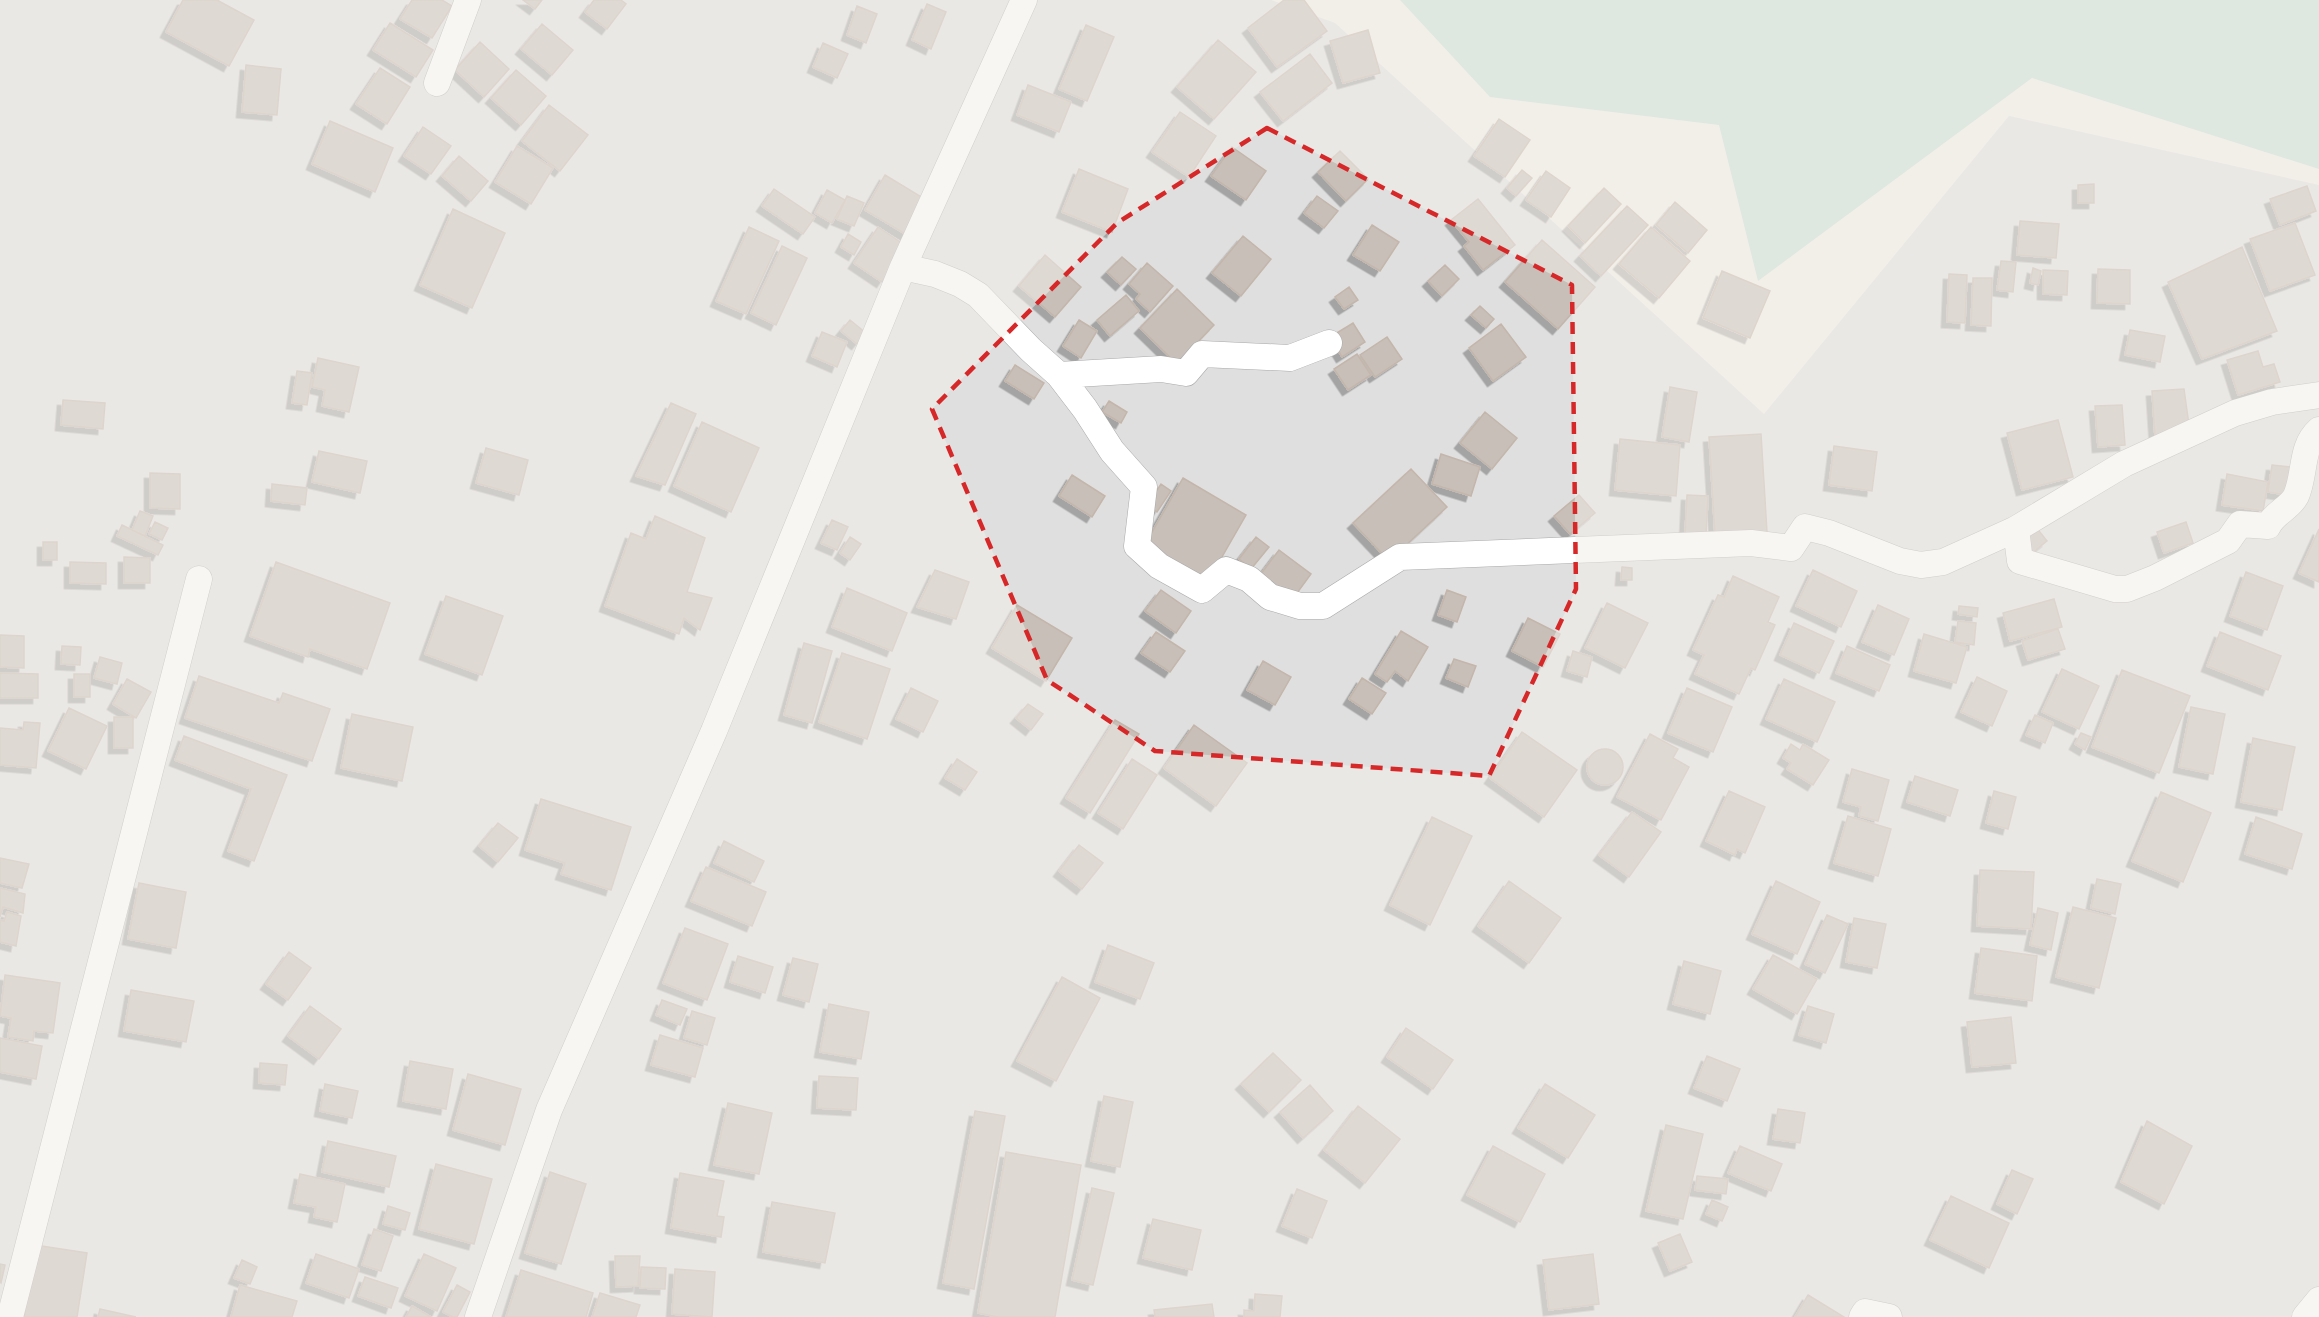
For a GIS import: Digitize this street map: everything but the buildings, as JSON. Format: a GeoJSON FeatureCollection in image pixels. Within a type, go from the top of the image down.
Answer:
{"type":"FeatureCollection","features":[{"type":"Feature","properties":{"kind":"street"},"geometry":{"type":"LineString","coordinates":[[437,83],[468,0]]}},
{"type":"Feature","properties":{"kind":"street"},"geometry":{"type":"LineString","coordinates":[[478,1317],[549,1110],[714,731],[903,267],[1024,0]]}},
{"type":"Feature","properties":{"kind":"street"},"geometry":{"type":"LineString","coordinates":[[903,267],[935,274],[960,284],[978,295],[1031,350],[1059,375],[1085,409],[1112,451],[1144,487],[1137,546],[1159,566],[1203,590],[1226,570],[1249,579],[1270,597],[1300,606],[1323,606],[1400,557],[1750,543],[1791,548],[1805,526],[1828,532],[1891,558],[1921,565],[1943,562],[2016,529],[2124,464],[2235,413],[2272,402],[2319,395]]}},
{"type":"Feature","properties":{"kind":"street"},"geometry":{"type":"LineString","coordinates":[[1059,375],[1161,369],[1186,373],[1203,354],[1290,358],[1329,343]]}},
{"type":"Feature","properties":{"kind":"street"},"geometry":{"type":"LineString","coordinates":[[2016,529],[2020,561],[2115,589],[2127,589],[2155,578],[2228,541],[2240,524],[2268,526],[2277,513],[2289,505],[2296,496],[2308,441],[2319,430]]}},
{"type":"Feature","properties":{"kind":"street"},"geometry":{"type":"LineString","coordinates":[[10,1317],[199,579]]}},
{"type":"Feature","properties":{"kind":"street"},"geometry":{"type":"LineString","coordinates":[[2305,1317],[2319,1300]]}},
{"type":"Feature","properties":{"kind":"street"},"geometry":{"type":"LineString","coordinates":[[1862,1317],[1865,1312],[1889,1317]]}},
{"type":"Feature","properties":{"kind":"highlighted area"},"geometry":{"type":"Polygon","coordinates":[[[1267,128],[1572,285],[1576,589],[1489,776],[1155,751],[1047,680],[932,409],[1117,223],[1267,128]]]}},
{"type":"Feature","properties":{"kind":"shaded area"},"geometry":{"type":"Polygon","coordinates":[[[0,0],[1271,0],[1335,23],[1764,414],[2009,116],[2319,185],[2319,1317],[0,1317],[0,0]]]}},
{"type":"Feature","properties":{"kind":"green space"},"geometry":{"type":"Polygon","coordinates":[[[1400,0],[2319,0],[2319,169],[2032,78],[1758,281],[1719,125],[1490,97],[1400,0]]]}}]}
